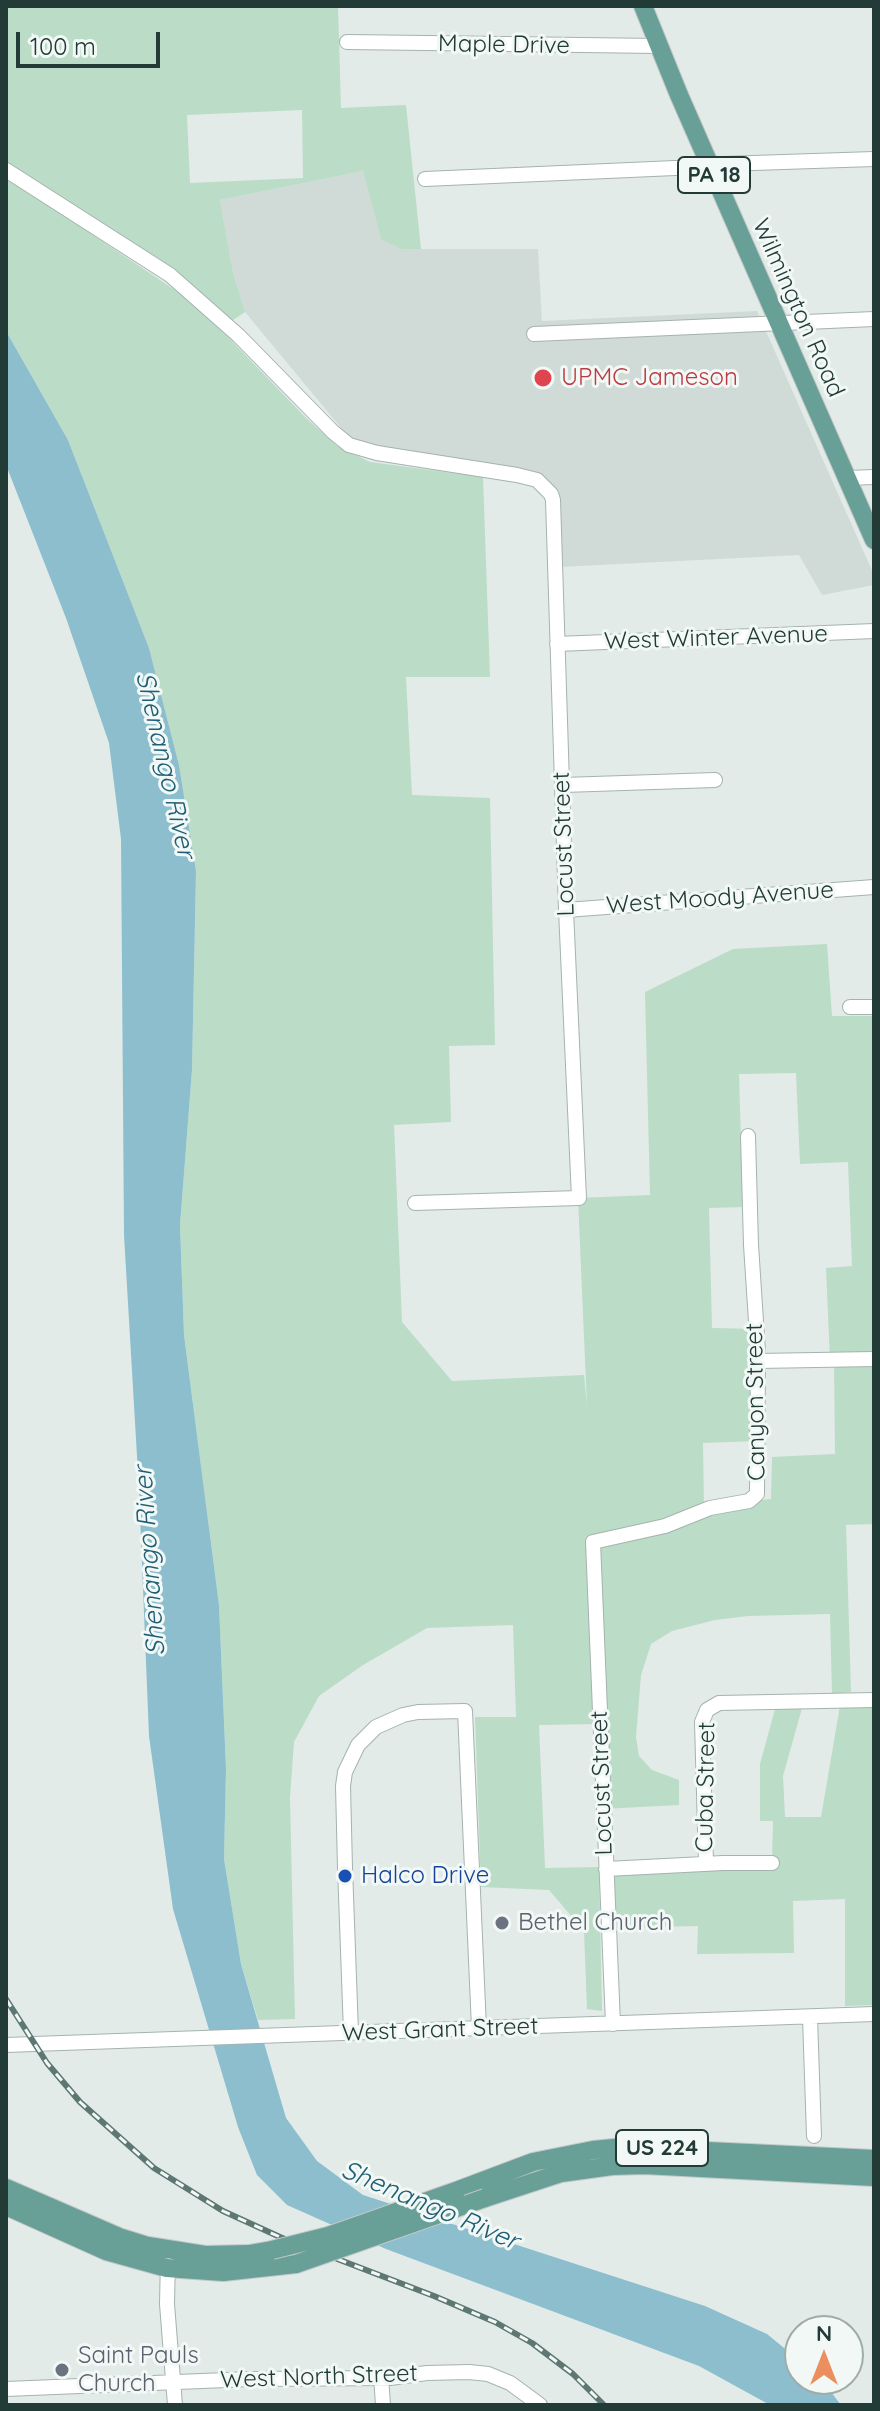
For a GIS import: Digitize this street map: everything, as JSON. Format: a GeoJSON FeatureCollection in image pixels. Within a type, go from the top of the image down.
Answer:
{"type":"FeatureCollection","features":[{"type":"Feature","properties":{"kind":"main road","name":"Wilmington Road"},"geometry":{"type":"LineString","coordinates":[[643,6],[874,540]]}},
{"type":"Feature","properties":{"kind":"main road","name":"US 224"},"geometry":{"type":"LineString","coordinates":[[6,2188],[168,2259],[272,2250],[328,2236],[533,2162],[578,2152],[624,2147],[874,2159]]}},
{"type":"Feature","properties":{"kind":"main road","name":"US 224"},"geometry":{"type":"LineString","coordinates":[[6,2206],[106,2251],[168,2259],[223,2272],[296,2264],[561,2173],[644,2165],[874,2177]]}},
{"type":"Feature","properties":{"kind":"street","name":"Maple Drive"},"geometry":{"type":"LineString","coordinates":[[347,42],[660,46]]}},
{"type":"Feature","properties":{"kind":"street"},"geometry":{"type":"LineString","coordinates":[[425,179],[874,159]]}},
{"type":"Feature","properties":{"kind":"street","name":"Locust Street"},"geometry":{"type":"LineString","coordinates":[[6,170],[170,275],[239,336],[349,445],[377,453],[537,480],[549,491],[553,500],[579,1198],[415,1203]]}},
{"type":"Feature","properties":{"kind":"street"},"geometry":{"type":"LineString","coordinates":[[534,334],[874,319]]}},
{"type":"Feature","properties":{"kind":"street"},"geometry":{"type":"LineString","coordinates":[[847,478],[874,477]]}},
{"type":"Feature","properties":{"kind":"street","name":"West Winter Avenue"},"geometry":{"type":"LineString","coordinates":[[557,644],[874,631]]}},
{"type":"Feature","properties":{"kind":"street"},"geometry":{"type":"LineString","coordinates":[[563,785],[715,780]]}},
{"type":"Feature","properties":{"kind":"street","name":"West Moody Avenue"},"geometry":{"type":"LineString","coordinates":[[566,910],[874,887]]}},
{"type":"Feature","properties":{"kind":"street"},"geometry":{"type":"LineString","coordinates":[[850,1007],[874,1007]]}},
{"type":"Feature","properties":{"kind":"street","name":"Canyon Street"},"geometry":{"type":"LineString","coordinates":[[593,1542],[665,1526],[710,1508],[753,1499],[759,1490],[758,1361],[748,1136]]}},
{"type":"Feature","properties":{"kind":"street"},"geometry":{"type":"LineString","coordinates":[[758,1361],[874,1359]]}},
{"type":"Feature","properties":{"kind":"street","name":"Locust Street"},"geometry":{"type":"LineString","coordinates":[[593,1542],[613,2024]]}},
{"type":"Feature","properties":{"kind":"street","name":"Cuba Street"},"geometry":{"type":"LineString","coordinates":[[706,1864],[702,1722],[707,1710],[719,1703],[874,1700]]}},
{"type":"Feature","properties":{"kind":"street"},"geometry":{"type":"LineString","coordinates":[[351,2033],[344,1854],[345,1772],[358,1745],[376,1727],[418,1712],[465,1711],[479,2028]]}},
{"type":"Feature","properties":{"kind":"street"},"geometry":{"type":"LineString","coordinates":[[606,1869],[772,1863]]}},
{"type":"Feature","properties":{"kind":"street","name":"West Grant Street"},"geometry":{"type":"LineString","coordinates":[[6,2045],[874,2014]]}},
{"type":"Feature","properties":{"kind":"street"},"geometry":{"type":"LineString","coordinates":[[810,2017],[814,2136]]}},
{"type":"Feature","properties":{"kind":"street"},"geometry":{"type":"LineString","coordinates":[[168,2259],[167,2304],[175,2405]]}},
{"type":"Feature","properties":{"kind":"street","name":"West North Street"},"geometry":{"type":"LineString","coordinates":[[10,2389],[469,2372],[488,2374],[510,2383],[540,2405]]}},
{"type":"Feature","properties":{"kind":"street"},"geometry":{"type":"LineString","coordinates":[[381,2376],[383,2405]]}},
{"type":"Feature","properties":{"kind":"street"},"geometry":{"type":"LineString","coordinates":[[10,2389],[14,2405]]}},
{"type":"Feature","properties":{"kind":"shaded area","name":"UPMC Jameson"},"geometry":{"type":"Polygon","coordinates":[[[363,171],[381,238],[401,249],[538,249],[542,321],[757,311],[874,575],[874,585],[822,595],[799,555],[559,567],[556,489],[361,444],[346,434],[245,312],[233,272],[220,200],[363,171]]]}},
{"type":"Feature","properties":{"kind":"green space"},"geometry":{"type":"Polygon","coordinates":[[[6,6],[338,6],[341,108],[406,105],[421,249],[401,249],[381,239],[363,171],[220,200],[233,272],[245,312],[230,322],[6,170],[6,6]],[[302,110],[187,115],[190,183],[303,178],[302,110]]]}},
{"type":"Feature","properties":{"kind":"green space"},"geometry":{"type":"Polygon","coordinates":[[[6,177],[181,294],[337,446],[370,462],[483,477],[490,677],[406,677],[412,795],[490,798],[495,1045],[449,1046],[451,1122],[394,1125],[402,1322],[452,1381],[584,1375],[587,1406],[578,1198],[650,1195],[645,992],[733,949],[827,944],[832,1016],[874,1016],[874,1524],[846,1525],[851,1692],[832,1694],[830,1614],[715,1620],[672,1631],[651,1644],[641,1675],[636,1737],[639,1756],[652,1770],[679,1780],[679,1805],[602,1809],[599,1724],[539,1725],[545,1868],[599,1867],[602,2011],[587,2009],[584,1931],[549,1890],[481,1887],[475,1717],[516,1717],[513,1625],[427,1628],[363,1665],[319,1696],[294,1742],[290,1798],[295,2019],[258,2020],[241,1964],[224,1859],[226,1769],[219,1605],[184,1335],[180,1225],[192,1070],[196,871],[179,765],[149,648],[68,440],[6,331],[6,177]],[[796,1073],[739,1074],[743,1207],[709,1208],[712,1328],[756,1329],[758,1441],[703,1443],[704,1510],[728,1503],[771,1499],[772,1457],[835,1454],[834,1361],[830,1360],[826,1268],[852,1266],[848,1162],[800,1164],[796,1073]]]}},
{"type":"Feature","properties":{"kind":"green space"},"geometry":{"type":"Polygon","coordinates":[[[841,1700],[874,1700],[874,2005],[845,2006],[845,1899],[793,1901],[794,1953],[697,1954],[698,1926],[607,1928],[606,1869],[772,1863],[773,1821],[760,1821],[760,1764],[777,1702],[804,1701],[783,1776],[785,1817],[821,1817],[841,1700]]]}},
{"type":"Feature","properties":{"kind":"water","name":"Shenango River"},"geometry":{"type":"Polygon","coordinates":[[[6,331],[68,440],[149,648],[179,765],[196,871],[192,1070],[180,1225],[184,1335],[219,1605],[226,1769],[224,1859],[241,1964],[286,2118],[317,2161],[363,2195],[705,2306],[767,2334],[784,2348],[784,2395],[833,2395],[841,2405],[770,2405],[699,2366],[386,2249],[287,2205],[257,2175],[238,2127],[173,1909],[149,1736],[124,1235],[121,839],[109,743],[66,618],[6,465],[6,331]]]}},
{"type":"Feature","properties":{"kind":"railway"},"geometry":{"type":"LineString","coordinates":[[6,1999],[47,2063],[80,2102],[154,2168],[223,2211],[280,2237],[495,2322],[532,2343],[573,2374],[604,2405]]}},
{"type":"Feature","properties":{"kind":"place","name":"UPMC Jameson"},"geometry":{"type":"Point","coordinates":[543,378]}},
{"type":"Feature","properties":{"kind":"place","name":"Halco Drive"},"geometry":{"type":"Point","coordinates":[345,1876]}},
{"type":"Feature","properties":{"kind":"place","name":"Bethel Church"},"geometry":{"type":"Point","coordinates":[502,1923]}},
{"type":"Feature","properties":{"kind":"place","name":"Saint Pauls Church"},"geometry":{"type":"Point","coordinates":[62,2370]}}]}
